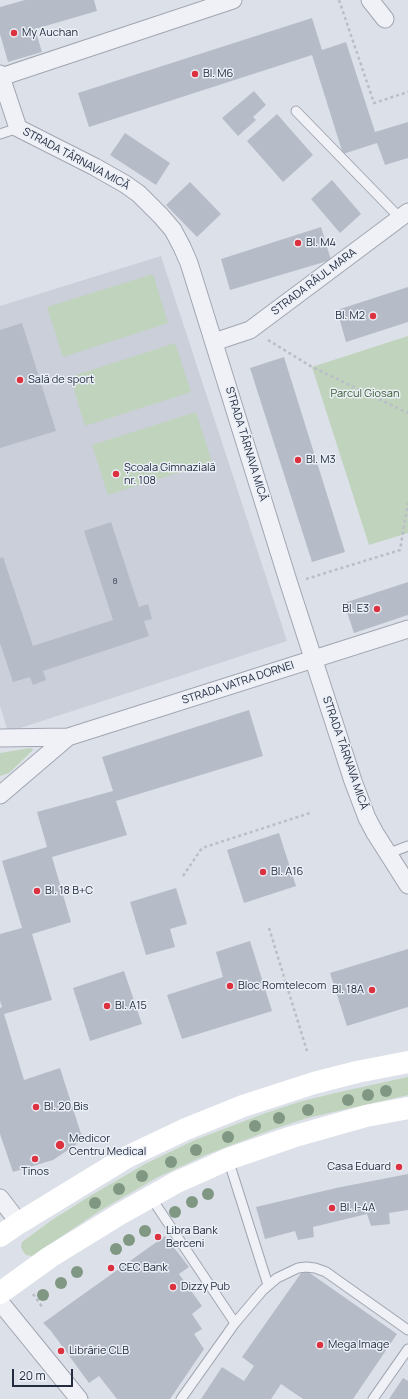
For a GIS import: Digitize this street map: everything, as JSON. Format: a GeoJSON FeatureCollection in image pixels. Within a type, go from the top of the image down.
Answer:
{"type":"FeatureCollection","features":[{"type":"Feature","properties":{"kind":"main road"},"geometry":{"type":"LineString","coordinates":[[0,1236],[19,1223],[128,1158],[206,1121],[278,1094],[314,1083],[357,1072],[408,1062]]}},
{"type":"Feature","properties":{"kind":"main road"},"geometry":{"type":"LineString","coordinates":[[0,1293],[50,1257],[150,1196],[177,1182],[228,1159],[278,1141],[326,1126],[408,1108]]}},
{"type":"Feature","properties":{"kind":"street"},"geometry":{"type":"LineString","coordinates":[[0,75],[233,0]]}},
{"type":"Feature","properties":{"kind":"street"},"geometry":{"type":"LineString","coordinates":[[370,0],[385,19]]}},
{"type":"Feature","properties":{"kind":"street","name":"STRADA TÂRNAVA MICĂ"},"geometry":{"type":"LineString","coordinates":[[0,75],[18,128],[95,167],[125,184],[139,194],[161,216],[172,230],[182,247],[214,342],[289,584],[360,798],[375,833],[408,885]]}},
{"type":"Feature","properties":{"kind":"street","name":"STRADA RÂUL MARA"},"geometry":{"type":"LineString","coordinates":[[214,342],[250,330],[404,215]]}},
{"type":"Feature","properties":{"kind":"street","name":"STRADA VATRA DORNEI"},"geometry":{"type":"LineString","coordinates":[[0,738],[68,737],[408,629]]}},
{"type":"Feature","properties":{"kind":"street","name":"STRADA VATRA DORNEI"},"geometry":{"type":"LineString","coordinates":[[0,795],[68,737]]}},
{"type":"Feature","properties":{"kind":"street"},"geometry":{"type":"LineString","coordinates":[[0,1198],[19,1223]]}},
{"type":"Feature","properties":{"kind":"street"},"geometry":{"type":"LineString","coordinates":[[0,1302],[78,1399]]}},
{"type":"Feature","properties":{"kind":"lane"},"geometry":{"type":"LineString","coordinates":[[296,111],[404,215]]}},
{"type":"Feature","properties":{"kind":"lane"},"geometry":{"type":"LineString","coordinates":[[0,134],[18,128]]}},
{"type":"Feature","properties":{"kind":"lane"},"geometry":{"type":"LineString","coordinates":[[387,854],[408,846]]}},
{"type":"Feature","properties":{"kind":"lane"},"geometry":{"type":"LineString","coordinates":[[228,1159],[268,1285]]}},
{"type":"Feature","properties":{"kind":"lane"},"geometry":{"type":"LineString","coordinates":[[150,1196],[235,1323]]}},
{"type":"Feature","properties":{"kind":"lane"},"geometry":{"type":"LineString","coordinates":[[181,1399],[235,1323],[268,1285],[282,1275],[298,1268],[306,1266],[326,1272],[408,1330]]}},
{"type":"Feature","properties":{"kind":"lane"},"geometry":{"type":"LineString","coordinates":[[373,1399],[408,1349]]}},
{"type":"Feature","properties":{"kind":"path"},"geometry":{"type":"LineString","coordinates":[[339,0],[374,103],[408,92]]}},
{"type":"Feature","properties":{"kind":"path"},"geometry":{"type":"LineString","coordinates":[[250,330],[312,367],[408,413]]}},
{"type":"Feature","properties":{"kind":"path"},"geometry":{"type":"LineString","coordinates":[[289,584],[400,550],[408,503]]}},
{"type":"Feature","properties":{"kind":"path"},"geometry":{"type":"LineString","coordinates":[[183,876],[202,848],[310,813]]}},
{"type":"Feature","properties":{"kind":"path"},"geometry":{"type":"LineString","coordinates":[[269,928],[306,1051]]}},
{"type":"Feature","properties":{"kind":"shaded area","name":"Școala Gimnazială nr. 108"},"geometry":{"type":"Polygon","coordinates":[[[161,256],[287,641],[8,732],[0,706],[0,306],[161,256]]]}},
{"type":"Feature","properties":{"kind":"green space"},"geometry":{"type":"Polygon","coordinates":[[[153,274],[168,323],[63,357],[47,307],[153,274]]]}},
{"type":"Feature","properties":{"kind":"green space","name":"Parcul Giosan"},"geometry":{"type":"Polygon","coordinates":[[[408,336],[408,533],[369,545],[312,367],[408,336]]]}},
{"type":"Feature","properties":{"kind":"green space"},"geometry":{"type":"Polygon","coordinates":[[[175,343],[191,392],[85,426],[70,377],[175,343]]]}},
{"type":"Feature","properties":{"kind":"green space"},"geometry":{"type":"Polygon","coordinates":[[[196,412],[212,462],[108,495],[92,445],[196,412]]]}},
{"type":"Feature","properties":{"kind":"green space"},"geometry":{"type":"Polygon","coordinates":[[[30,748],[33,749],[32,751],[9,773],[0,776],[0,753],[30,748]]]}},
{"type":"Feature","properties":{"kind":"green space"},"geometry":{"type":"Polygon","coordinates":[[[408,1077],[408,1095],[307,1118],[208,1154],[156,1178],[101,1210],[32,1256],[26,1255],[21,1247],[22,1242],[52,1220],[90,1196],[145,1164],[195,1140],[299,1102],[408,1077]]]}},
{"type":"Feature","properties":{"kind":"building"},"geometry":{"type":"Polygon","coordinates":[[[25,0],[94,0],[97,11],[35,29],[42,52],[8,62],[0,34],[0,7],[25,0]]]}},
{"type":"Feature","properties":{"kind":"building","name":"Bl. M6"},"geometry":{"type":"Polygon","coordinates":[[[312,18],[322,50],[346,42],[375,132],[408,122],[408,158],[385,165],[377,143],[343,154],[312,55],[89,127],[78,93],[312,18]]]}},
{"type":"Feature","properties":{"kind":"building"},"geometry":{"type":"Polygon","coordinates":[[[254,91],[266,105],[253,117],[256,120],[238,136],[222,118],[254,91]]]}},
{"type":"Feature","properties":{"kind":"building"},"geometry":{"type":"Polygon","coordinates":[[[277,114],[313,155],[283,182],[247,141],[277,114]]]}},
{"type":"Feature","properties":{"kind":"building"},"geometry":{"type":"Polygon","coordinates":[[[125,133],[170,163],[156,185],[110,155],[125,133]]]}},
{"type":"Feature","properties":{"kind":"building"},"geometry":{"type":"Polygon","coordinates":[[[332,180],[361,214],[340,233],[311,199],[332,180]]]}},
{"type":"Feature","properties":{"kind":"building"},"geometry":{"type":"Polygon","coordinates":[[[190,182],[221,214],[197,237],[166,205],[190,182]]]}},
{"type":"Feature","properties":{"kind":"building","name":"Bl. M4"},"geometry":{"type":"Polygon","coordinates":[[[321,227],[331,260],[230,290],[221,259],[321,227]]]}},
{"type":"Feature","properties":{"kind":"building","name":"Bl. M2"},"geometry":{"type":"Polygon","coordinates":[[[408,287],[408,322],[346,342],[337,310],[408,287]]]}},
{"type":"Feature","properties":{"kind":"building","name":"Sală de sport"},"geometry":{"type":"Polygon","coordinates":[[[22,323],[56,431],[0,448],[0,330],[22,323]]]}},
{"type":"Feature","properties":{"kind":"building","name":"Bl. M3"},"geometry":{"type":"Polygon","coordinates":[[[284,357],[345,552],[312,562],[250,368],[284,357]]]}},
{"type":"Feature","properties":{"kind":"building"},"geometry":{"type":"Polygon","coordinates":[[[111,522],[139,607],[148,604],[152,619],[144,621],[149,636],[43,671],[46,680],[33,685],[30,677],[13,682],[0,643],[0,558],[3,557],[33,646],[113,620],[84,531],[111,522]]]}},
{"type":"Feature","properties":{"kind":"building","name":"Bl. E3"},"geometry":{"type":"Polygon","coordinates":[[[408,582],[408,615],[354,633],[344,603],[408,582]]]}},
{"type":"Feature","properties":{"kind":"building","name":"Bl. 18 B+C"},"geometry":{"type":"Polygon","coordinates":[[[249,710],[263,756],[116,801],[127,835],[52,857],[71,922],[32,934],[52,1000],[4,1014],[24,1080],[60,1068],[83,1140],[53,1160],[13,1172],[0,1134],[0,1008],[2,1007],[0,1001],[0,934],[22,928],[2,861],[47,847],[37,812],[113,791],[102,757],[249,710]]]}},
{"type":"Feature","properties":{"kind":"building","name":"Bl. A16"},"geometry":{"type":"Polygon","coordinates":[[[279,833],[296,886],[244,903],[227,850],[279,833]]]}},
{"type":"Feature","properties":{"kind":"building"},"geometry":{"type":"Polygon","coordinates":[[[176,888],[187,924],[170,929],[175,947],[146,955],[130,902],[176,888]]]}},
{"type":"Feature","properties":{"kind":"building","name":"Bloc Romtelecom"},"geometry":{"type":"Polygon","coordinates":[[[250,941],[272,1011],[182,1039],[167,995],[223,977],[216,952],[250,941]]]}},
{"type":"Feature","properties":{"kind":"building","name":"Bl. 18A"},"geometry":{"type":"Polygon","coordinates":[[[408,949],[408,1007],[347,1026],[330,973],[408,949]]]}},
{"type":"Feature","properties":{"kind":"building","name":"Bl. A15"},"geometry":{"type":"Polygon","coordinates":[[[124,971],[142,1024],[90,1041],[73,988],[124,971]]]}},
{"type":"Feature","properties":{"kind":"building","name":"Bl. I-4A"},"geometry":{"type":"Polygon","coordinates":[[[408,1174],[408,1210],[389,1213],[390,1224],[371,1226],[367,1214],[313,1227],[314,1237],[298,1240],[295,1231],[265,1239],[256,1207],[336,1188],[408,1174]]]}},
{"type":"Feature","properties":{"kind":"building"},"geometry":{"type":"Polygon","coordinates":[[[165,1236],[189,1267],[179,1274],[202,1306],[192,1314],[202,1329],[194,1334],[204,1349],[170,1399],[117,1399],[99,1376],[89,1383],[51,1331],[43,1323],[165,1236]]]}},
{"type":"Feature","properties":{"kind":"building","name":"Mega Image"},"geometry":{"type":"Polygon","coordinates":[[[304,1269],[397,1334],[353,1399],[303,1399],[281,1384],[271,1399],[201,1399],[222,1367],[244,1381],[254,1366],[242,1357],[304,1269]]]}},
{"type":"Feature","properties":{"kind":"building"},"geometry":{"type":"Polygon","coordinates":[[[403,1378],[408,1381],[408,1399],[389,1399],[403,1378]]]}},
{"type":"Feature","properties":{"kind":"place","name":"My Auchan"},"geometry":{"type":"Point","coordinates":[14,33]}},
{"type":"Feature","properties":{"kind":"place","name":"Bl. M6"},"geometry":{"type":"Point","coordinates":[195,74]}},
{"type":"Feature","properties":{"kind":"place","name":"Bl. M4"},"geometry":{"type":"Point","coordinates":[298,243]}},
{"type":"Feature","properties":{"kind":"place","name":"Bl. M2"},"geometry":{"type":"Point","coordinates":[373,316]}},
{"type":"Feature","properties":{"kind":"place","name":"Sală de sport"},"geometry":{"type":"Point","coordinates":[20,380]}},
{"type":"Feature","properties":{"kind":"place","name":"Bl. M3"},"geometry":{"type":"Point","coordinates":[298,460]}},
{"type":"Feature","properties":{"kind":"place","name":"Școala Gimnazială nr. 108"},"geometry":{"type":"Point","coordinates":[116,474]}},
{"type":"Feature","properties":{"kind":"place","name":"Bl. E3"},"geometry":{"type":"Point","coordinates":[377,609]}},
{"type":"Feature","properties":{"kind":"place","name":"Bl. A16"},"geometry":{"type":"Point","coordinates":[263,872]}},
{"type":"Feature","properties":{"kind":"place","name":"Bl. 18 B+C"},"geometry":{"type":"Point","coordinates":[37,891]}},
{"type":"Feature","properties":{"kind":"place","name":"Bloc Romtelecom"},"geometry":{"type":"Point","coordinates":[230,986]}},
{"type":"Feature","properties":{"kind":"place","name":"Bl. 18A"},"geometry":{"type":"Point","coordinates":[372,990]}},
{"type":"Feature","properties":{"kind":"place","name":"Bl. A15"},"geometry":{"type":"Point","coordinates":[107,1006]}},
{"type":"Feature","properties":{"kind":"place","name":"Bl. 20 Bis"},"geometry":{"type":"Point","coordinates":[36,1107]}},
{"type":"Feature","properties":{"kind":"place","name":"Medicor Centru Medical"},"geometry":{"type":"Point","coordinates":[60,1145]}},
{"type":"Feature","properties":{"kind":"place","name":"Tinos"},"geometry":{"type":"Point","coordinates":[35,1159]}},
{"type":"Feature","properties":{"kind":"place","name":"Casa Eduard"},"geometry":{"type":"Point","coordinates":[399,1167]}},
{"type":"Feature","properties":{"kind":"place","name":"Bl. I-4A"},"geometry":{"type":"Point","coordinates":[332,1208]}},
{"type":"Feature","properties":{"kind":"place","name":"Libra Bank Berceni"},"geometry":{"type":"Point","coordinates":[158,1237]}},
{"type":"Feature","properties":{"kind":"place","name":"CEC Bank"},"geometry":{"type":"Point","coordinates":[111,1268]}},
{"type":"Feature","properties":{"kind":"place","name":"Dizzy Pub"},"geometry":{"type":"Point","coordinates":[173,1287]}},
{"type":"Feature","properties":{"kind":"place","name":"Mega Image"},"geometry":{"type":"Point","coordinates":[320,1345]}},
{"type":"Feature","properties":{"kind":"place","name":"Librărie CLB"},"geometry":{"type":"Point","coordinates":[61,1351]}}]}
